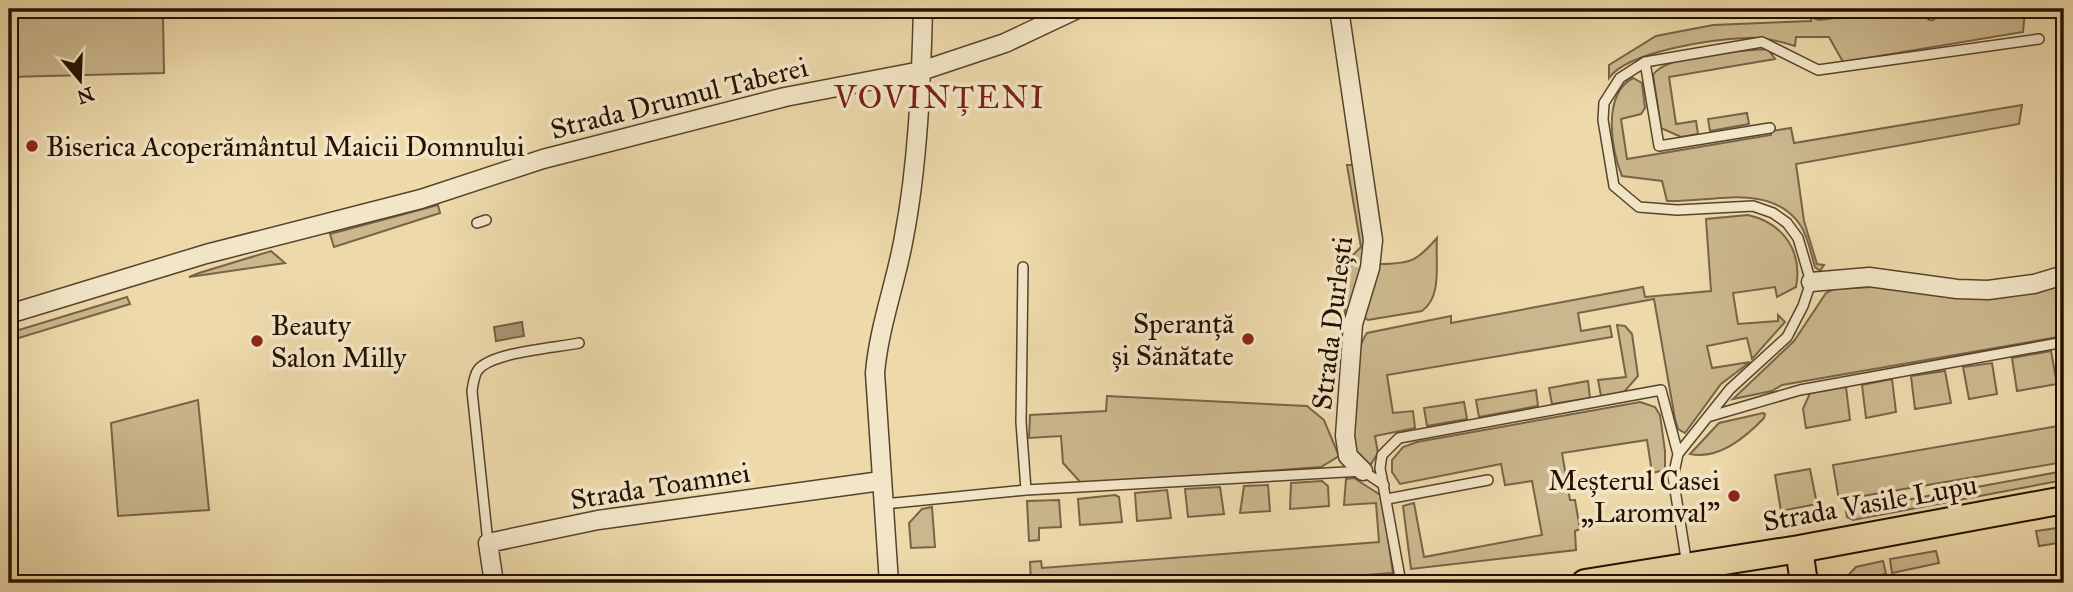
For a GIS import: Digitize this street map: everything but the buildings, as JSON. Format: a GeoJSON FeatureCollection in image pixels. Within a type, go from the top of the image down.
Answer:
{"type":"FeatureCollection","features":[{"type":"Feature","properties":{"kind":"main road","name":"Strada Vasile Lupu"},"geometry":{"type":"LineString","coordinates":[[1585,583],[1799,549],[2064,500]]}},
{"type":"Feature","properties":{"kind":"main road"},"geometry":{"type":"LineString","coordinates":[[1799,549],[1804,583]]}},
{"type":"Feature","properties":{"kind":"street"},"geometry":{"type":"LineString","coordinates":[[889,583],[874,387],[877,340],[904,237],[921,71],[922,9]]}},
{"type":"Feature","properties":{"kind":"street","name":"Strada Drumul Taberei"},"geometry":{"type":"LineString","coordinates":[[9,314],[219,251],[421,199],[543,159],[785,97],[921,71],[1005,43],[1077,9]]}},
{"type":"Feature","properties":{"kind":"street","name":"Strada Durlești"},"geometry":{"type":"LineString","coordinates":[[1339,9],[1373,240],[1370,268],[1353,324],[1345,436],[1348,456],[1363,471]]}},
{"type":"Feature","properties":{"kind":"street"},"geometry":{"type":"LineString","coordinates":[[1811,282],[1869,277],[1957,289],[1988,290],[2034,284],[2064,275]]}},
{"type":"Feature","properties":{"kind":"street","name":"Strada Toamnei"},"geometry":{"type":"LineString","coordinates":[[488,543],[598,520],[881,481]]}},
{"type":"Feature","properties":{"kind":"street"},"geometry":{"type":"LineString","coordinates":[[488,543],[494,583]]}},
{"type":"Feature","properties":{"kind":"lane"},"geometry":{"type":"LineString","coordinates":[[1678,454],[1730,389],[1787,337],[1803,306],[1811,282],[1798,238],[1787,223],[1773,213],[1753,206],[1677,210],[1639,206],[1614,186],[1603,120],[1604,103],[1620,78],[1645,62],[1762,42],[1818,70],[2039,39]]}},
{"type":"Feature","properties":{"kind":"lane"},"geometry":{"type":"LineString","coordinates":[[1645,62],[1659,146],[1770,128]]}},
{"type":"Feature","properties":{"kind":"lane"},"geometry":{"type":"LineString","coordinates":[[1023,267],[1021,422],[1026,490]]}},
{"type":"Feature","properties":{"kind":"lane"},"geometry":{"type":"LineString","coordinates":[[1711,416],[1800,390],[2064,342]]}},
{"type":"Feature","properties":{"kind":"lane"},"geometry":{"type":"LineString","coordinates":[[488,543],[472,391],[476,371],[489,361],[579,343]]}},
{"type":"Feature","properties":{"kind":"lane"},"geometry":{"type":"LineString","coordinates":[[1401,583],[1380,468],[1382,455],[1399,438],[1661,390],[1678,454],[1673,477],[1688,567]]}},
{"type":"Feature","properties":{"kind":"lane"},"geometry":{"type":"LineString","coordinates":[[884,504],[1026,490],[1363,471],[1384,485]]}},
{"type":"Feature","properties":{"kind":"lane"},"geometry":{"type":"LineString","coordinates":[[1387,499],[1488,480]]}},
{"type":"Feature","properties":{"kind":"shaded area"},"geometry":{"type":"Polygon","coordinates":[[[9,9],[149,9],[150,16],[163,17],[164,73],[9,77],[9,9]]]}},
{"type":"Feature","properties":{"kind":"shaded area"},"geometry":{"type":"Polygon","coordinates":[[[1926,9],[1927,15],[2025,11],[2023,32],[1843,62],[1829,37],[1796,37],[1795,46],[1759,38],[1714,41],[1673,48],[1634,60],[1609,78],[1609,65],[1656,36],[1713,25],[1811,21],[1811,17],[1819,20],[1926,9]]]}},
{"type":"Feature","properties":{"kind":"shaded area"},"geometry":{"type":"Polygon","coordinates":[[[1768,49],[1775,59],[1669,77],[1676,124],[1696,121],[1698,134],[1681,137],[1661,128],[1653,75],[1661,68],[1688,58],[1768,49]]]}},
{"type":"Feature","properties":{"kind":"shaded area"},"geometry":{"type":"Polygon","coordinates":[[[1633,78],[1642,83],[1645,108],[1641,114],[1621,119],[1627,159],[1771,135],[1771,131],[1791,128],[1794,143],[2022,105],[2019,124],[1796,164],[1804,221],[1817,264],[1824,265],[1820,271],[1815,267],[1801,226],[1788,212],[1774,203],[1739,197],[1667,201],[1662,181],[1622,176],[1612,138],[1613,109],[1623,86],[1633,78]]]}},
{"type":"Feature","properties":{"kind":"shaded area"},"geometry":{"type":"Polygon","coordinates":[[[1747,113],[1749,124],[1710,131],[1708,119],[1747,113]]]}},
{"type":"Feature","properties":{"kind":"shaded area"},"geometry":{"type":"Polygon","coordinates":[[[1347,165],[1356,165],[1365,248],[1342,413],[1346,262],[1361,247],[1347,165]]]}},
{"type":"Feature","properties":{"kind":"shaded area"},"geometry":{"type":"Polygon","coordinates":[[[438,205],[440,213],[334,247],[330,234],[438,205]]]}},
{"type":"Feature","properties":{"kind":"shaded area"},"geometry":{"type":"Polygon","coordinates":[[[1748,215],[1771,225],[1788,240],[1796,262],[1796,287],[1777,297],[1775,287],[1733,293],[1738,324],[1778,321],[1778,315],[1785,322],[1752,359],[1747,338],[1707,346],[1712,368],[1750,362],[1721,384],[1685,433],[1678,429],[1675,419],[1654,299],[1578,313],[1581,331],[1610,326],[1612,337],[1387,375],[1393,413],[1413,411],[1415,428],[1375,436],[1378,453],[1371,464],[1365,463],[1353,452],[1355,373],[1361,344],[1367,333],[1451,316],[1451,323],[1643,287],[1645,297],[1711,291],[1706,219],[1748,215]]]}},
{"type":"Feature","properties":{"kind":"shaded area"},"geometry":{"type":"Polygon","coordinates":[[[1437,238],[1437,278],[1429,305],[1422,311],[1368,320],[1365,318],[1368,297],[1380,264],[1413,260],[1437,238]]]}},
{"type":"Feature","properties":{"kind":"shaded area"},"geometry":{"type":"Polygon","coordinates":[[[271,251],[285,263],[189,277],[199,273],[271,251]]]}},
{"type":"Feature","properties":{"kind":"shaded area"},"geometry":{"type":"Polygon","coordinates":[[[2064,277],[2064,336],[1782,385],[1772,391],[1733,399],[1794,341],[1826,293],[1834,289],[2064,277]]]}},
{"type":"Feature","properties":{"kind":"shaded area"},"geometry":{"type":"Polygon","coordinates":[[[127,297],[130,304],[9,341],[9,333],[127,297]]]}},
{"type":"Feature","properties":{"kind":"shaded area"},"geometry":{"type":"Polygon","coordinates":[[[522,322],[524,336],[496,341],[494,327],[522,322]]]}},
{"type":"Feature","properties":{"kind":"shaded area"},"geometry":{"type":"Polygon","coordinates":[[[1617,325],[1625,326],[1632,334],[1638,376],[1624,392],[1601,396],[1598,380],[1626,377],[1617,325]]]}},
{"type":"Feature","properties":{"kind":"shaded area"},"geometry":{"type":"Polygon","coordinates":[[[2051,351],[2057,384],[2017,391],[2012,358],[2051,351]]]}},
{"type":"Feature","properties":{"kind":"shaded area"},"geometry":{"type":"Polygon","coordinates":[[[1992,363],[1997,394],[1969,399],[1963,367],[1992,363]]]}},
{"type":"Feature","properties":{"kind":"shaded area"},"geometry":{"type":"Polygon","coordinates":[[[1945,371],[1951,403],[1915,409],[1911,376],[1945,371]]]}},
{"type":"Feature","properties":{"kind":"shaded area"},"geometry":{"type":"Polygon","coordinates":[[[1892,379],[1896,412],[1866,418],[1862,385],[1892,379]]]}},
{"type":"Feature","properties":{"kind":"shaded area"},"geometry":{"type":"Polygon","coordinates":[[[1588,381],[1590,398],[1552,404],[1549,388],[1588,381]]]}},
{"type":"Feature","properties":{"kind":"shaded area"},"geometry":{"type":"Polygon","coordinates":[[[1846,387],[1850,420],[1806,428],[1803,409],[1810,393],[1846,387]]]}},
{"type":"Feature","properties":{"kind":"shaded area"},"geometry":{"type":"Polygon","coordinates":[[[1536,390],[1538,406],[1479,417],[1476,400],[1536,390]]]}},
{"type":"Feature","properties":{"kind":"shaded area"},"geometry":{"type":"Polygon","coordinates":[[[1107,396],[1307,406],[1324,420],[1339,456],[1321,467],[1082,484],[1063,463],[1061,436],[1029,438],[1030,415],[1106,411],[1107,396]]]}},
{"type":"Feature","properties":{"kind":"shaded area"},"geometry":{"type":"Polygon","coordinates":[[[198,400],[209,510],[118,516],[111,423],[198,400]]]}},
{"type":"Feature","properties":{"kind":"shaded area"},"geometry":{"type":"Polygon","coordinates":[[[1464,402],[1467,419],[1427,426],[1424,408],[1464,402]]]}},
{"type":"Feature","properties":{"kind":"shaded area"},"geometry":{"type":"Polygon","coordinates":[[[1640,402],[1655,407],[1660,415],[1665,470],[1652,473],[1647,440],[1562,453],[1570,500],[1575,500],[1580,529],[1575,531],[1576,550],[1411,569],[1403,506],[1414,503],[1424,557],[1542,535],[1532,481],[1505,485],[1501,464],[1400,484],[1392,472],[1392,460],[1403,447],[1417,442],[1640,402]]]}},
{"type":"Feature","properties":{"kind":"shaded area"},"geometry":{"type":"Polygon","coordinates":[[[1763,413],[1764,418],[1757,425],[1731,445],[1711,454],[1690,454],[1719,423],[1763,413]]]}},
{"type":"Feature","properties":{"kind":"shaded area"},"geometry":{"type":"Polygon","coordinates":[[[2064,425],[2064,462],[1839,500],[1833,465],[2064,425]]]}},
{"type":"Feature","properties":{"kind":"shaded area"},"geometry":{"type":"Polygon","coordinates":[[[1810,469],[1817,504],[1781,511],[1775,475],[1810,469]]]}},
{"type":"Feature","properties":{"kind":"shaded area"},"geometry":{"type":"Polygon","coordinates":[[[2064,471],[2064,480],[1853,520],[1847,517],[1846,511],[2064,471]]]}},
{"type":"Feature","properties":{"kind":"shaded area"},"geometry":{"type":"Polygon","coordinates":[[[1354,478],[1382,496],[1393,573],[1257,583],[1031,583],[1030,562],[1041,561],[1042,568],[1379,542],[1376,503],[1344,505],[1346,479],[1354,478]]]}},
{"type":"Feature","properties":{"kind":"shaded area"},"geometry":{"type":"Polygon","coordinates":[[[1322,481],[1328,486],[1329,506],[1290,509],[1291,483],[1322,481]]]}},
{"type":"Feature","properties":{"kind":"shaded area"},"geometry":{"type":"Polygon","coordinates":[[[1268,485],[1270,511],[1240,513],[1244,486],[1268,485]]]}},
{"type":"Feature","properties":{"kind":"shaded area"},"geometry":{"type":"Polygon","coordinates":[[[1220,487],[1224,514],[1188,517],[1185,489],[1220,487]]]}},
{"type":"Feature","properties":{"kind":"shaded area"},"geometry":{"type":"Polygon","coordinates":[[[1167,490],[1171,518],[1137,521],[1135,493],[1167,490]]]}},
{"type":"Feature","properties":{"kind":"shaded area"},"geometry":{"type":"Polygon","coordinates":[[[1115,495],[1119,497],[1122,522],[1080,525],[1078,499],[1115,495]]]}},
{"type":"Feature","properties":{"kind":"shaded area"},"geometry":{"type":"Polygon","coordinates":[[[1059,500],[1061,527],[1039,528],[1039,540],[1029,541],[1027,501],[1059,500]]]}},
{"type":"Feature","properties":{"kind":"shaded area"},"geometry":{"type":"Polygon","coordinates":[[[932,507],[935,547],[911,548],[909,523],[922,509],[932,507]]]}},
{"type":"Feature","properties":{"kind":"shaded area"},"geometry":{"type":"Polygon","coordinates":[[[2064,527],[2064,542],[2039,546],[2036,531],[2064,527]]]}},
{"type":"Feature","properties":{"kind":"shaded area"},"geometry":{"type":"Polygon","coordinates":[[[1936,551],[1939,563],[1892,573],[1890,559],[1936,551]]]}},
{"type":"Feature","properties":{"kind":"shaded area"},"geometry":{"type":"Polygon","coordinates":[[[1883,561],[1886,574],[1841,583],[1856,567],[1883,561]]]}},
{"type":"Feature","properties":{"kind":"place","name":"Biserica Acoperământul Maicii Domnului"},"geometry":{"type":"Point","coordinates":[32,146]}},
{"type":"Feature","properties":{"kind":"place","name":"Speranță și Sănătate"},"geometry":{"type":"Point","coordinates":[1248,339]}},
{"type":"Feature","properties":{"kind":"place","name":"Beauty Salon Milly"},"geometry":{"type":"Point","coordinates":[257,341]}},
{"type":"Feature","properties":{"kind":"place","name":"Meșterul Casei „Laromval”"},"geometry":{"type":"Point","coordinates":[1734,496]}},
{"type":"Feature","properties":{"kind":"district","name":"VOVINȚENI"},"geometry":{"type":"Point","coordinates":[940,97]}}]}
